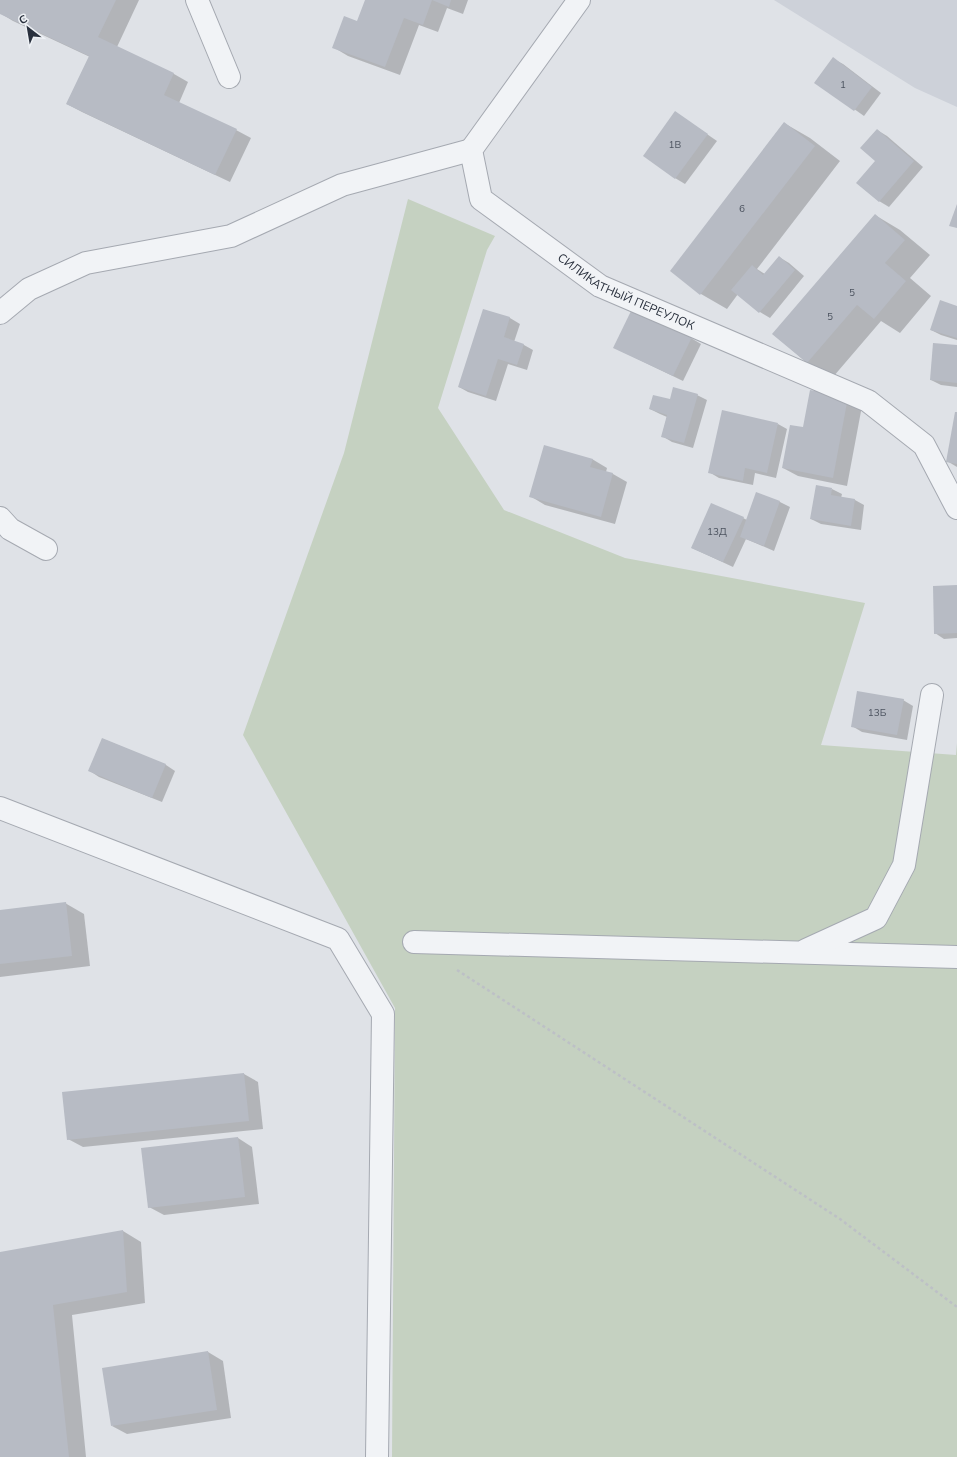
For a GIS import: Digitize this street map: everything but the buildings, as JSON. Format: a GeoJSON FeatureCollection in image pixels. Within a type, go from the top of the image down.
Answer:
{"type":"FeatureCollection","features":[{"type":"Feature","properties":{"kind":"street"},"geometry":{"type":"LineString","coordinates":[[197,0],[229,77]]}},
{"type":"Feature","properties":{"kind":"street"},"geometry":{"type":"LineString","coordinates":[[0,313],[29,288],[86,263],[231,236],[342,186],[471,150],[579,0]]}},
{"type":"Feature","properties":{"kind":"street","name":"СИЛИКАТНЫЙ ПЕРЕУЛОК"},"geometry":{"type":"LineString","coordinates":[[471,150],[481,200],[600,286],[868,401],[924,445],[957,508]]}},
{"type":"Feature","properties":{"kind":"street"},"geometry":{"type":"LineString","coordinates":[[0,518],[10,530],[46,549]]}},
{"type":"Feature","properties":{"kind":"street"},"geometry":{"type":"LineString","coordinates":[[802,952],[876,918],[904,866],[932,695]]}},
{"type":"Feature","properties":{"kind":"street"},"geometry":{"type":"LineString","coordinates":[[0,808],[338,940],[383,1014],[377,1457]]}},
{"type":"Feature","properties":{"kind":"street"},"geometry":{"type":"LineString","coordinates":[[414,942],[957,957]]}},
{"type":"Feature","properties":{"kind":"path"},"geometry":{"type":"LineString","coordinates":[[454,968],[840,1219],[957,1308]]}},
{"type":"Feature","properties":{"kind":"shaded area"},"geometry":{"type":"Polygon","coordinates":[[[774,0],[957,0],[957,107],[915,88],[774,0]]]}},
{"type":"Feature","properties":{"kind":"green space"},"geometry":{"type":"Polygon","coordinates":[[[408,199],[495,236],[487,250],[438,408],[504,510],[625,558],[865,603],[821,745],[956,755],[957,743],[957,1457],[392,1457],[395,1008],[243,735],[344,453],[408,199]]]}}]}
